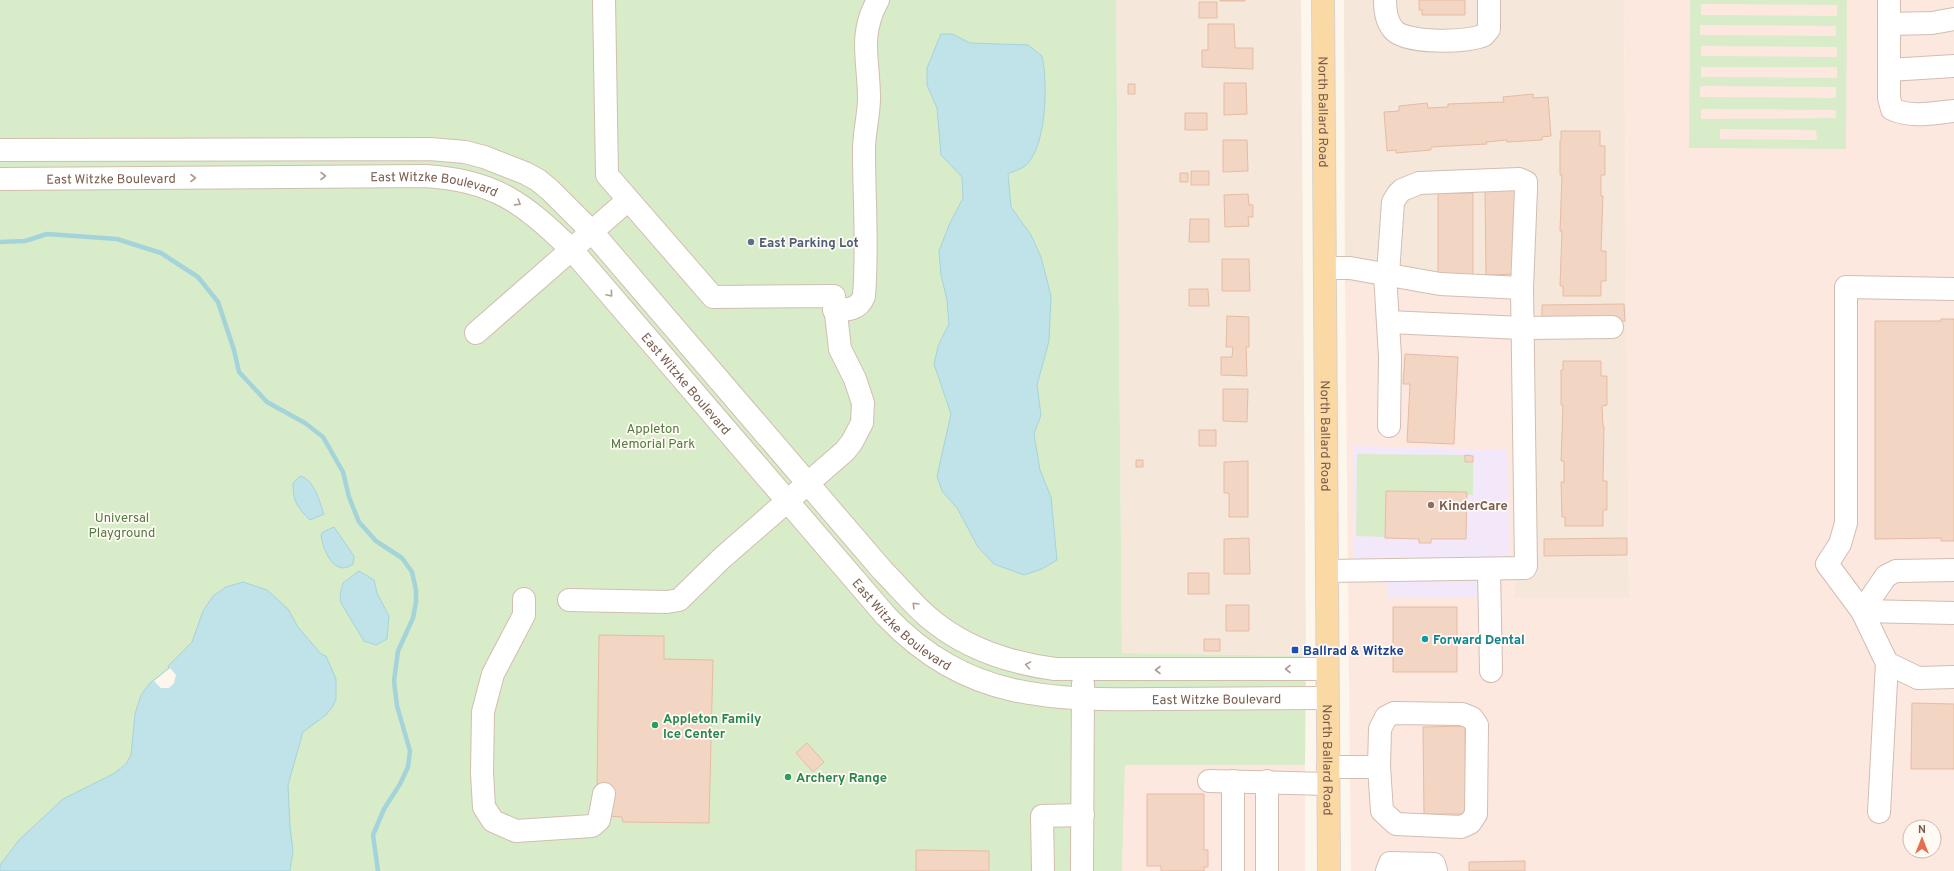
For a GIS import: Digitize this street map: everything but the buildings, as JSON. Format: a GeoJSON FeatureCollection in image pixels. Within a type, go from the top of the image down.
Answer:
{"type":"FeatureCollection","features":[{"type":"Feature","properties":{"kind":"main road","name":"North Ballard Road"},"geometry":{"type":"LineString","coordinates":[[1323,0],[1329,871]]}},
{"type":"Feature","properties":{"kind":"street"},"geometry":{"type":"LineString","coordinates":[[569,600],[667,602],[679,600],[722,558],[808,484],[852,442],[862,423],[864,413],[861,394],[840,349],[834,310],[834,296],[713,297],[607,175],[604,0]]}},
{"type":"Feature","properties":{"kind":"street"},"geometry":{"type":"LineString","coordinates":[[834,310],[855,308],[862,302],[864,296],[864,147],[869,98],[866,40],[867,26],[871,13],[878,0]]}},
{"type":"Feature","properties":{"kind":"street"},"geometry":{"type":"LineString","coordinates":[[1385,0],[1387,18],[1393,30],[1398,34],[1412,39],[1460,40],[1478,39],[1484,36],[1489,29],[1489,0]]}},
{"type":"Feature","properties":{"kind":"street"},"geometry":{"type":"LineString","coordinates":[[1889,0],[1889,98],[1892,109],[1901,114],[1954,111]]}},
{"type":"Feature","properties":{"kind":"street"},"geometry":{"type":"LineString","coordinates":[[1889,24],[1932,23],[1954,19]]}},
{"type":"Feature","properties":{"kind":"street"},"geometry":{"type":"LineString","coordinates":[[1889,70],[1954,66]]}},
{"type":"Feature","properties":{"kind":"street","name":"East Witzke Boulevard"},"geometry":{"type":"LineString","coordinates":[[0,150],[402,148],[465,152],[503,164],[538,180],[593,233],[808,484],[906,595],[928,618],[943,628],[977,648],[1012,662],[1027,666],[1055,669],[1327,669]]}},
{"type":"Feature","properties":{"kind":"street","name":"East Witzke Boulevard"},"geometry":{"type":"LineString","coordinates":[[0,179],[425,176],[448,177],[475,184],[513,200],[541,220],[572,250],[886,616],[901,632],[919,646],[955,669],[972,678],[996,686],[1041,696],[1083,700],[1327,698]]}},
{"type":"Feature","properties":{"kind":"street"},"geometry":{"type":"LineString","coordinates":[[1327,571],[1525,568],[1522,288],[1526,182],[1520,179],[1419,183],[1402,190],[1393,202],[1386,274],[1389,426]]}},
{"type":"Feature","properties":{"kind":"street"},"geometry":{"type":"LineString","coordinates":[[476,333],[593,233],[628,200]]}},
{"type":"Feature","properties":{"kind":"street"},"geometry":{"type":"LineString","coordinates":[[1325,268],[1350,268],[1440,284],[1522,288]]}},
{"type":"Feature","properties":{"kind":"street"},"geometry":{"type":"LineString","coordinates":[[1879,812],[1887,663],[1862,611],[1827,564],[1840,544],[1846,523],[1846,288],[1954,288]]}},
{"type":"Feature","properties":{"kind":"street"},"geometry":{"type":"LineString","coordinates":[[1388,322],[1523,328],[1612,327]]}},
{"type":"Feature","properties":{"kind":"street"},"geometry":{"type":"LineString","coordinates":[[1489,569],[1491,671]]}},
{"type":"Feature","properties":{"kind":"street"},"geometry":{"type":"LineString","coordinates":[[1862,611],[1886,576],[1896,571],[1954,570]]}},
{"type":"Feature","properties":{"kind":"street"},"geometry":{"type":"LineString","coordinates":[[524,599],[524,615],[493,674],[483,712],[482,773],[484,807],[493,821],[516,831],[592,826],[599,820],[604,794]]}},
{"type":"Feature","properties":{"kind":"street"},"geometry":{"type":"LineString","coordinates":[[1862,611],[1954,613]]}},
{"type":"Feature","properties":{"kind":"street"},"geometry":{"type":"LineString","coordinates":[[1887,663],[1918,678],[1954,677]]}},
{"type":"Feature","properties":{"kind":"street"},"geometry":{"type":"LineString","coordinates":[[1082,871],[1084,670]]}},
{"type":"Feature","properties":{"kind":"street"},"geometry":{"type":"LineString","coordinates":[[1394,713],[1462,714],[1472,718],[1477,725],[1476,814],[1470,823],[1461,826],[1396,824],[1382,812],[1379,767],[1380,729],[1386,717],[1394,713]]}},
{"type":"Feature","properties":{"kind":"street"},"geometry":{"type":"LineString","coordinates":[[1209,781],[1266,781],[1328,776],[1379,767]]}},
{"type":"Feature","properties":{"kind":"street"},"geometry":{"type":"LineString","coordinates":[[1233,781],[1233,871]]}},
{"type":"Feature","properties":{"kind":"street"},"geometry":{"type":"LineString","coordinates":[[1266,781],[1266,871]]}},
{"type":"Feature","properties":{"kind":"street"},"geometry":{"type":"LineString","coordinates":[[1043,871],[1042,816],[1082,815]]}},
{"type":"Feature","properties":{"kind":"street"},"geometry":{"type":"LineString","coordinates":[[1387,871],[1390,863],[1434,864],[1436,871]]}},
{"type":"Feature","properties":{"kind":"shaded area"},"geometry":{"type":"Polygon","coordinates":[[[1116,0],[1301,0],[1306,656],[1122,653],[1116,0]]]}},
{"type":"Feature","properties":{"kind":"shaded area"},"geometry":{"type":"Polygon","coordinates":[[[1344,0],[1624,0],[1629,599],[1515,599],[1516,297],[1345,283],[1344,0]]]}},
{"type":"Feature","properties":{"kind":"shaded area"},"geometry":{"type":"Polygon","coordinates":[[[1624,0],[1954,0],[1954,871],[1351,871],[1345,283],[1516,296],[1515,598],[1629,598],[1624,0]]]}},
{"type":"Feature","properties":{"kind":"shaded area","name":"KinderCare"},"geometry":{"type":"Polygon","coordinates":[[[1353,446],[1508,450],[1509,560],[1500,584],[1499,598],[1387,598],[1387,580],[1354,580],[1353,446]]]}},
{"type":"Feature","properties":{"kind":"shaded area"},"geometry":{"type":"Polygon","coordinates":[[[1125,765],[1305,765],[1305,871],[1122,871],[1125,765]]]}},
{"type":"Feature","properties":{"kind":"green space","name":"Appleton Memorial Park"},"geometry":{"type":"Polygon","coordinates":[[[0,0],[1116,0],[1122,653],[1306,656],[1305,765],[1125,765],[1122,871],[0,871],[0,0]]]}},
{"type":"Feature","properties":{"kind":"green space"},"geometry":{"type":"Polygon","coordinates":[[[1690,0],[1847,0],[1846,149],[1689,148],[1690,0]],[[1701,4],[1701,15],[1837,16],[1837,5],[1701,4]],[[1700,25],[1700,35],[1836,36],[1836,26],[1700,25]],[[1701,46],[1701,56],[1837,57],[1837,47],[1701,46]],[[1701,67],[1701,77],[1837,78],[1837,67],[1701,67]],[[1700,86],[1700,97],[1836,98],[1836,87],[1700,86]],[[1701,109],[1701,119],[1836,118],[1836,110],[1701,109]],[[1720,129],[1720,139],[1817,140],[1816,130],[1720,129]]]}},
{"type":"Feature","properties":{"kind":"green space"},"geometry":{"type":"Polygon","coordinates":[[[1357,454],[1465,455],[1473,462],[1473,495],[1467,495],[1385,537],[1356,536],[1357,454]]]}},
{"type":"Feature","properties":{"kind":"water"},"geometry":{"type":"Polygon","coordinates":[[[941,34],[952,34],[970,43],[1028,45],[1042,56],[1044,68],[1044,114],[1038,145],[1032,157],[1025,166],[1008,174],[1011,207],[1031,235],[1041,257],[1051,296],[1049,341],[1037,385],[1041,415],[1034,434],[1040,470],[1051,497],[1057,560],[1042,569],[1024,575],[994,564],[978,547],[957,508],[942,491],[937,476],[951,414],[934,364],[938,346],[949,324],[947,300],[941,275],[939,251],[950,223],[963,198],[962,177],[941,155],[937,108],[927,85],[927,68],[941,34]]]}},
{"type":"Feature","properties":{"kind":"water"},"geometry":{"type":"Polygon","coordinates":[[[300,476],[305,478],[313,486],[324,514],[310,520],[299,508],[295,500],[293,483],[300,476]]]}},
{"type":"Feature","properties":{"kind":"water"},"geometry":{"type":"Polygon","coordinates":[[[334,527],[354,556],[353,564],[347,567],[341,568],[335,565],[327,555],[324,548],[321,535],[323,532],[334,527]]]}},
{"type":"Feature","properties":{"kind":"water"},"geometry":{"type":"Polygon","coordinates":[[[359,571],[374,580],[377,593],[389,616],[387,639],[376,645],[364,641],[341,603],[340,595],[343,583],[359,571]]]}},
{"type":"Feature","properties":{"kind":"water"},"geometry":{"type":"Polygon","coordinates":[[[243,582],[267,590],[288,609],[298,627],[321,654],[326,656],[336,679],[336,699],[333,706],[326,715],[303,732],[288,785],[293,851],[290,871],[0,871],[0,865],[19,840],[63,799],[113,774],[126,764],[131,755],[135,714],[141,695],[150,683],[169,668],[168,666],[192,642],[203,611],[213,596],[226,587],[243,582]]]}},
{"type":"Feature","properties":{"kind":"pier"},"geometry":{"type":"Polygon","coordinates":[[[170,668],[176,675],[174,683],[169,688],[161,688],[154,681],[170,668]]]}},
{"type":"Feature","properties":{"kind":"waterway"},"geometry":{"type":"LineString","coordinates":[[0,242],[25,241],[47,234],[117,239],[161,253],[198,277],[218,302],[234,350],[239,372],[267,402],[305,423],[323,437],[343,472],[349,497],[359,522],[376,541],[402,558],[412,572],[416,590],[416,602],[413,618],[398,651],[394,681],[397,706],[410,751],[408,767],[400,784],[384,809],[373,835],[378,871]]}},
{"type":"Feature","properties":{"kind":"place","name":"East Parking Lot"},"geometry":{"type":"Point","coordinates":[751,242]}},
{"type":"Feature","properties":{"kind":"place","name":"KinderCare"},"geometry":{"type":"Point","coordinates":[1431,505]}},
{"type":"Feature","properties":{"kind":"place","name":"Forward Dental"},"geometry":{"type":"Point","coordinates":[1425,639]}},
{"type":"Feature","properties":{"kind":"place","name":"Ballrad & Witzke"},"geometry":{"type":"Point","coordinates":[1295,650]}},
{"type":"Feature","properties":{"kind":"place","name":"Appleton Family Ice Center"},"geometry":{"type":"Point","coordinates":[655,725]}},
{"type":"Feature","properties":{"kind":"place","name":"Archery Range"},"geometry":{"type":"Point","coordinates":[788,777]}},
{"type":"Feature","properties":{"kind":"park label","name":"Universal Playground"},"geometry":{"type":"Point","coordinates":[122,524]}}]}
